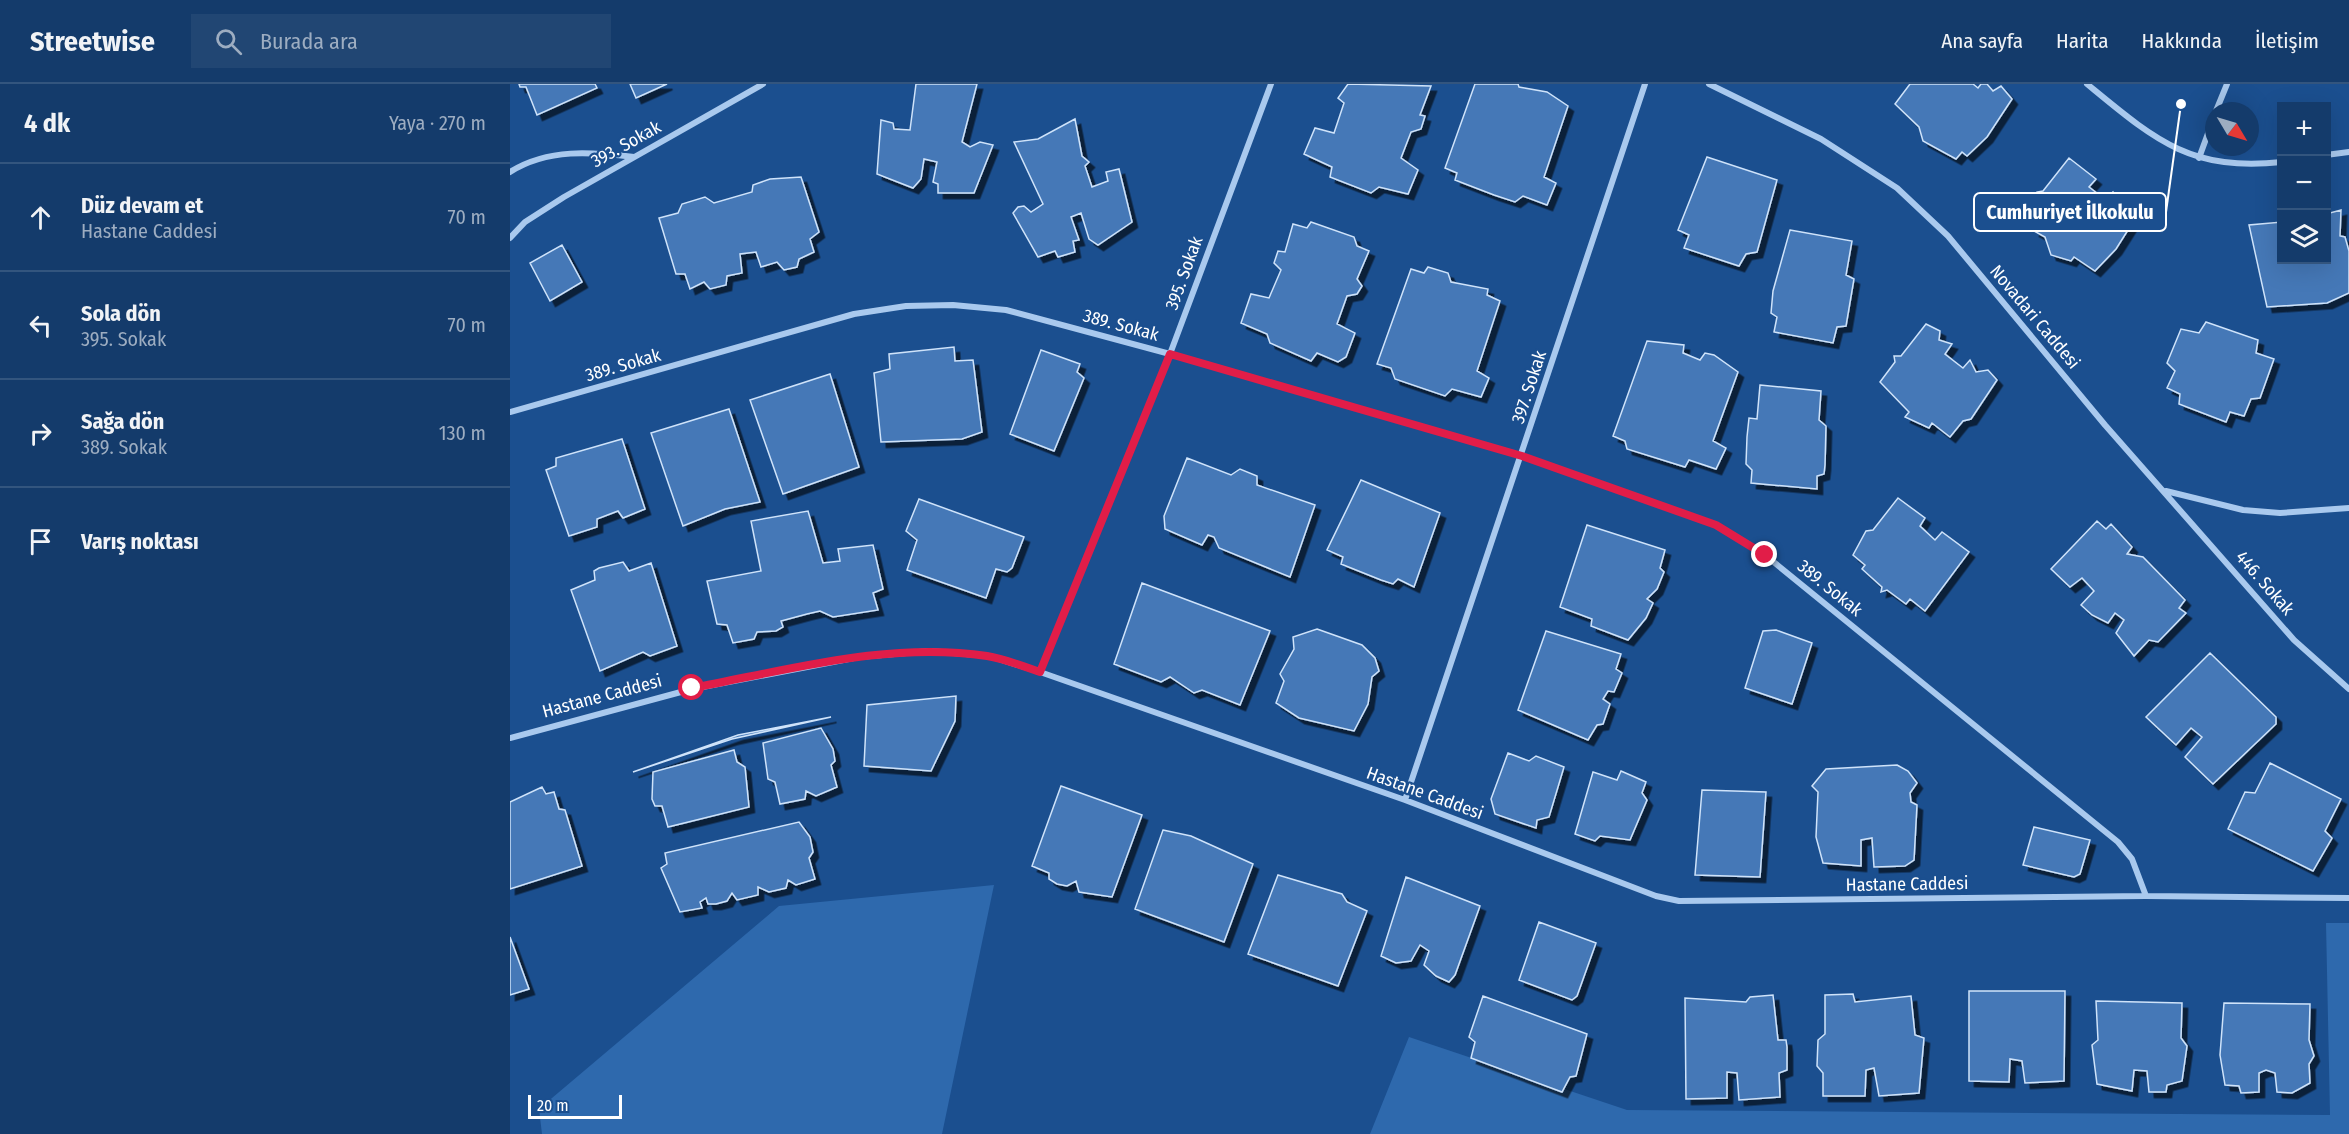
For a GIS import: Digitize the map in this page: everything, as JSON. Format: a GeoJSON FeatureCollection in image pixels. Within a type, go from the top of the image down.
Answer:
{"type":"FeatureCollection","features":[{"type":"Feature","properties":{"kind":"street","name":"393. Sokak"},"geometry":{"type":"LineString","coordinates":[[510,238],[535,216],[763,84]]}},
{"type":"Feature","properties":{"kind":"street","name":"395. Sokak"},"geometry":{"type":"LineString","coordinates":[[1040,672],[1170,354],[1271,84]]}},
{"type":"Feature","properties":{"kind":"street","name":"397. Sokak"},"geometry":{"type":"LineString","coordinates":[[1405,800],[1645,84]]}},
{"type":"Feature","properties":{"kind":"street","name":"Novadari Caddesi"},"geometry":{"type":"LineString","coordinates":[[1709,84],[1821,139],[1897,188],[1948,236],[2086,402],[2164,490]]}},
{"type":"Feature","properties":{"kind":"street"},"geometry":{"type":"LineString","coordinates":[[2087,84],[2150,134],[2178,150],[2218,163],[2277,162]]}},
{"type":"Feature","properties":{"kind":"street"},"geometry":{"type":"LineString","coordinates":[[2220,102],[2227,84]]}},
{"type":"Feature","properties":{"kind":"street"},"geometry":{"type":"LineString","coordinates":[[2199,158],[2205,142]]}},
{"type":"Feature","properties":{"kind":"street"},"geometry":{"type":"LineString","coordinates":[[2331,154],[2349,152]]}},
{"type":"Feature","properties":{"kind":"street"},"geometry":{"type":"LineString","coordinates":[[510,172],[520,165],[555,154],[596,153],[635,157]]}},
{"type":"Feature","properties":{"kind":"street","name":"389. Sokak"},"geometry":{"type":"LineString","coordinates":[[510,412],[854,314],[906,306],[953,305],[1006,310],[1170,354],[1522,456],[1716,525],[1765,555],[2118,842],[2132,859],[2146,896]]}},
{"type":"Feature","properties":{"kind":"street"},"geometry":{"type":"LineString","coordinates":[[2164,490],[2243,510],[2280,513],[2349,508]]}},
{"type":"Feature","properties":{"kind":"street","name":"446. Sokak"},"geometry":{"type":"LineString","coordinates":[[2164,490],[2294,639],[2349,689]]}},
{"type":"Feature","properties":{"kind":"street","name":"Hastane Caddesi"},"geometry":{"type":"LineString","coordinates":[[510,738],[692,688],[859,657],[941,652],[989,656],[1405,800],[1656,896],[1679,901],[2146,896],[2349,898]]}},
{"type":"Feature","properties":{"kind":"shaded area"},"geometry":{"type":"Polygon","coordinates":[[[994,885],[942,1134],[542,1134],[539,1109],[779,906],[994,885]]]}},
{"type":"Feature","properties":{"kind":"shaded area"},"geometry":{"type":"Polygon","coordinates":[[[2326,923],[2349,923],[2349,1134],[1370,1134],[1409,1037],[1627,1110],[2330,1115],[2326,923]]]}},
{"type":"Feature","properties":{"kind":"building"},"geometry":{"type":"Polygon","coordinates":[[[519,84],[595,84],[597,88],[537,115],[526,87],[520,87],[519,84]]]}},
{"type":"Feature","properties":{"kind":"building"},"geometry":{"type":"Polygon","coordinates":[[[630,84],[667,84],[636,98],[630,84]]]}},
{"type":"Feature","properties":{"kind":"building"},"geometry":{"type":"Polygon","coordinates":[[[916,84],[977,84],[962,142],[970,147],[980,142],[993,145],[974,193],[938,193],[938,184],[933,182],[937,162],[924,159],[921,179],[913,188],[877,174],[881,120],[893,123],[894,129],[910,130],[916,84]]]}},
{"type":"Feature","properties":{"kind":"building"},"geometry":{"type":"Polygon","coordinates":[[[1348,84],[1431,86],[1420,115],[1425,116],[1421,129],[1411,132],[1401,158],[1418,170],[1408,194],[1379,187],[1371,193],[1330,177],[1332,167],[1304,154],[1315,128],[1334,133],[1344,103],[1338,98],[1348,84]]]}},
{"type":"Feature","properties":{"kind":"building"},"geometry":{"type":"Polygon","coordinates":[[[1475,84],[1518,84],[1519,87],[1547,92],[1568,106],[1544,177],[1556,183],[1547,205],[1523,196],[1515,202],[1494,195],[1455,180],[1457,173],[1445,168],[1475,84]]]}},
{"type":"Feature","properties":{"kind":"building"},"geometry":{"type":"Polygon","coordinates":[[[1910,84],[1973,84],[1978,88],[1981,84],[1987,84],[1993,91],[2001,86],[2012,99],[1987,137],[1967,156],[1962,152],[1956,159],[1923,141],[1919,127],[1895,104],[1910,84]]]}},
{"type":"Feature","properties":{"kind":"building"},"geometry":{"type":"Polygon","coordinates":[[[1075,119],[1082,156],[1089,162],[1085,166],[1092,187],[1108,181],[1106,172],[1119,169],[1132,222],[1098,245],[1089,239],[1081,213],[1071,217],[1079,240],[1073,241],[1075,252],[1058,257],[1055,251],[1038,257],[1013,213],[1018,207],[1024,206],[1031,212],[1043,204],[1014,142],[1038,139],[1075,119]]]}},
{"type":"Feature","properties":{"kind":"building"},"geometry":{"type":"Polygon","coordinates":[[[1707,157],[1777,180],[1757,252],[1746,254],[1739,266],[1684,248],[1689,235],[1678,230],[1707,157]]]}},
{"type":"Feature","properties":{"kind":"building"},"geometry":{"type":"Polygon","coordinates":[[[2069,158],[2096,179],[2089,187],[2106,200],[2113,192],[2122,204],[2132,201],[2140,211],[2116,249],[2095,271],[2074,257],[2071,261],[2051,255],[2045,237],[2034,231],[2037,226],[2024,216],[2038,198],[2037,192],[2043,191],[2069,158]]]}},
{"type":"Feature","properties":{"kind":"building"},"geometry":{"type":"Polygon","coordinates":[[[801,177],[819,232],[810,239],[814,252],[799,259],[797,267],[784,270],[777,262],[761,267],[756,252],[740,254],[742,273],[727,276],[726,285],[710,289],[704,282],[690,289],[685,274],[676,274],[659,218],[678,213],[682,204],[705,197],[714,203],[752,192],[753,185],[770,179],[801,177]]]}},
{"type":"Feature","properties":{"kind":"building"},"geometry":{"type":"Polygon","coordinates":[[[2341,210],[2340,236],[2345,237],[2349,251],[2349,293],[2327,303],[2267,307],[2249,225],[2277,222],[2277,264],[2331,264],[2331,213],[2341,210]]]}},
{"type":"Feature","properties":{"kind":"building"},"geometry":{"type":"Polygon","coordinates":[[[1311,222],[1354,237],[1357,246],[1369,251],[1357,279],[1362,286],[1357,294],[1347,296],[1337,324],[1355,333],[1346,357],[1338,362],[1317,353],[1311,361],[1270,343],[1267,334],[1241,323],[1251,294],[1269,298],[1281,270],[1274,263],[1278,251],[1285,252],[1293,224],[1307,228],[1311,222]]]}},
{"type":"Feature","properties":{"kind":"building"},"geometry":{"type":"Polygon","coordinates":[[[1790,230],[1852,241],[1846,275],[1854,279],[1846,326],[1837,327],[1833,343],[1774,332],[1777,317],[1771,313],[1773,291],[1790,230]]]}},
{"type":"Feature","properties":{"kind":"building"},"geometry":{"type":"Polygon","coordinates":[[[562,245],[582,282],[550,301],[530,263],[562,245]]]}},
{"type":"Feature","properties":{"kind":"building"},"geometry":{"type":"Polygon","coordinates":[[[1428,267],[1448,273],[1451,282],[1488,289],[1487,295],[1500,301],[1477,371],[1489,378],[1481,397],[1452,389],[1445,396],[1395,379],[1391,368],[1377,364],[1411,269],[1424,273],[1428,267]]]}},
{"type":"Feature","properties":{"kind":"building"},"geometry":{"type":"Polygon","coordinates":[[[2206,322],[2258,340],[2256,353],[2274,359],[2260,398],[2251,399],[2244,416],[2230,412],[2226,422],[2179,404],[2180,394],[2167,388],[2175,371],[2167,363],[2181,329],[2199,333],[2206,322]]]}},
{"type":"Feature","properties":{"kind":"building"},"geometry":{"type":"Polygon","coordinates":[[[1926,324],[1940,331],[1939,340],[1952,344],[1945,354],[1963,368],[1970,360],[1976,372],[1988,370],[1997,380],[1971,419],[1963,421],[1950,437],[1932,423],[1929,428],[1905,417],[1909,412],[1880,382],[1895,362],[1894,356],[1901,356],[1926,324]]]}},
{"type":"Feature","properties":{"kind":"building"},"geometry":{"type":"Polygon","coordinates":[[[1647,341],[1684,345],[1683,353],[1700,360],[1705,353],[1714,355],[1738,372],[1713,441],[1726,448],[1716,469],[1689,460],[1685,467],[1627,449],[1625,441],[1613,436],[1647,341]]]}},
{"type":"Feature","properties":{"kind":"building"},"geometry":{"type":"Polygon","coordinates":[[[954,347],[955,361],[973,360],[982,432],[962,439],[881,442],[874,373],[890,369],[889,354],[954,347]]]}},
{"type":"Feature","properties":{"kind":"building"},"geometry":{"type":"Polygon","coordinates":[[[1041,350],[1080,364],[1077,372],[1084,378],[1054,451],[1010,434],[1041,350]]]}},
{"type":"Feature","properties":{"kind":"building"},"geometry":{"type":"Polygon","coordinates":[[[830,374],[859,467],[783,494],[750,400],[830,374]]]}},
{"type":"Feature","properties":{"kind":"building"},"geometry":{"type":"Polygon","coordinates":[[[1760,385],[1821,391],[1819,420],[1826,426],[1825,465],[1824,474],[1817,476],[1817,489],[1751,483],[1752,470],[1746,464],[1747,437],[1749,418],[1757,419],[1760,385]]]}},
{"type":"Feature","properties":{"kind":"building"},"geometry":{"type":"Polygon","coordinates":[[[729,409],[760,502],[725,509],[683,526],[651,433],[729,409]]]}},
{"type":"Feature","properties":{"kind":"building"},"geometry":{"type":"Polygon","coordinates":[[[622,439],[645,509],[623,518],[618,511],[597,519],[597,527],[569,536],[546,470],[556,466],[556,458],[622,439]]]}},
{"type":"Feature","properties":{"kind":"building"},"geometry":{"type":"Polygon","coordinates":[[[1187,458],[1231,475],[1240,469],[1257,476],[1257,485],[1315,505],[1290,577],[1219,548],[1214,537],[1208,535],[1202,545],[1165,529],[1164,516],[1187,458]]]}},
{"type":"Feature","properties":{"kind":"building"},"geometry":{"type":"Polygon","coordinates":[[[1361,480],[1440,513],[1414,587],[1398,579],[1393,584],[1341,564],[1343,557],[1327,550],[1361,480]]]}},
{"type":"Feature","properties":{"kind":"building"},"geometry":{"type":"Polygon","coordinates":[[[1898,498],[1925,518],[1920,526],[1935,540],[1942,532],[1969,552],[1925,611],[1910,599],[1906,604],[1887,590],[1881,592],[1882,587],[1862,569],[1865,565],[1853,555],[1866,531],[1873,530],[1898,498]]]}},
{"type":"Feature","properties":{"kind":"building"},"geometry":{"type":"Polygon","coordinates":[[[919,499],[1024,537],[1012,568],[1007,572],[996,569],[986,598],[907,570],[917,540],[906,531],[919,499]]]}},
{"type":"Feature","properties":{"kind":"building"},"geometry":{"type":"Polygon","coordinates":[[[808,511],[823,563],[840,561],[838,549],[873,545],[883,589],[873,593],[878,610],[833,617],[820,611],[781,621],[783,627],[776,631],[757,632],[754,639],[733,643],[727,625],[717,624],[707,581],[761,571],[751,521],[808,511]]]}},
{"type":"Feature","properties":{"kind":"building"},"geometry":{"type":"Polygon","coordinates":[[[2097,521],[2106,529],[2111,524],[2132,547],[2127,554],[2143,557],[2185,600],[2179,608],[2186,613],[2158,642],[2149,640],[2134,656],[2116,633],[2124,620],[2115,613],[2108,623],[2092,615],[2081,605],[2094,591],[2082,578],[2070,587],[2051,569],[2097,521]]]}},
{"type":"Feature","properties":{"kind":"building"},"geometry":{"type":"Polygon","coordinates":[[[1587,525],[1665,550],[1660,568],[1664,572],[1657,589],[1647,599],[1653,603],[1646,618],[1628,640],[1591,626],[1592,619],[1560,607],[1587,525]]]}},
{"type":"Feature","properties":{"kind":"building"},"geometry":{"type":"Polygon","coordinates":[[[623,562],[629,571],[651,563],[677,646],[650,656],[643,652],[600,671],[571,590],[595,580],[594,571],[599,568],[623,562]]]}},
{"type":"Feature","properties":{"kind":"building"},"geometry":{"type":"Polygon","coordinates":[[[1142,583],[1270,631],[1240,705],[1202,690],[1194,693],[1170,677],[1161,682],[1114,664],[1142,583]]]}},
{"type":"Feature","properties":{"kind":"building"},"geometry":{"type":"Polygon","coordinates":[[[1317,629],[1362,645],[1375,658],[1379,671],[1372,677],[1368,704],[1354,731],[1299,718],[1276,703],[1284,681],[1280,674],[1294,649],[1293,637],[1317,629]]]}},
{"type":"Feature","properties":{"kind":"building"},"geometry":{"type":"Polygon","coordinates":[[[1776,630],[1812,643],[1792,704],[1745,688],[1763,631],[1776,630]]]}},
{"type":"Feature","properties":{"kind":"building"},"geometry":{"type":"Polygon","coordinates":[[[1546,631],[1621,654],[1616,669],[1622,673],[1614,692],[1608,691],[1603,699],[1610,704],[1603,724],[1597,725],[1588,740],[1518,710],[1546,631]]]}},
{"type":"Feature","properties":{"kind":"building"},"geometry":{"type":"Polygon","coordinates":[[[2210,653],[2276,717],[2276,724],[2213,784],[2185,757],[2202,737],[2191,728],[2176,745],[2146,717],[2210,653]]]}},
{"type":"Feature","properties":{"kind":"building"},"geometry":{"type":"Polygon","coordinates":[[[956,696],[955,721],[931,771],[864,766],[867,705],[956,696]]]}},
{"type":"Feature","properties":{"kind":"building"},"geometry":{"type":"Polygon","coordinates":[[[831,717],[732,739],[633,772],[738,735],[831,717]]]}},
{"type":"Feature","properties":{"kind":"building"},"geometry":{"type":"Polygon","coordinates":[[[821,728],[833,749],[835,761],[831,765],[837,787],[816,796],[806,791],[805,799],[780,804],[775,782],[768,779],[763,743],[821,728]]]}},
{"type":"Feature","properties":{"kind":"building"},"geometry":{"type":"Polygon","coordinates":[[[734,750],[737,762],[745,767],[749,807],[668,827],[662,806],[655,806],[652,799],[653,772],[734,750]]]}},
{"type":"Feature","properties":{"kind":"building"},"geometry":{"type":"Polygon","coordinates":[[[1508,753],[1529,761],[1536,756],[1564,767],[1549,817],[1537,820],[1536,828],[1495,814],[1491,799],[1508,753]]]}},
{"type":"Feature","properties":{"kind":"building"},"geometry":{"type":"Polygon","coordinates":[[[2270,763],[2341,799],[2325,831],[2332,838],[2313,871],[2228,829],[2245,792],[2255,793],[2270,763]]]}},
{"type":"Feature","properties":{"kind":"building"},"geometry":{"type":"Polygon","coordinates":[[[1897,765],[1908,771],[1917,783],[1910,793],[1911,802],[1917,805],[1914,860],[1905,866],[1874,867],[1872,838],[1861,840],[1861,866],[1823,863],[1816,837],[1818,792],[1812,786],[1826,769],[1897,765]]]}},
{"type":"Feature","properties":{"kind":"building"},"geometry":{"type":"Polygon","coordinates":[[[1621,771],[1646,782],[1642,793],[1647,800],[1630,840],[1600,836],[1595,841],[1575,834],[1593,772],[1617,780],[1621,771]]]}},
{"type":"Feature","properties":{"kind":"building"},"geometry":{"type":"Polygon","coordinates":[[[1061,786],[1142,815],[1112,897],[1079,892],[1076,881],[1067,886],[1057,884],[1049,879],[1049,873],[1032,866],[1061,786]]]}},
{"type":"Feature","properties":{"kind":"building"},"geometry":{"type":"Polygon","coordinates":[[[542,787],[546,794],[554,792],[559,809],[565,810],[582,866],[510,889],[510,802],[542,787]]]}},
{"type":"Feature","properties":{"kind":"building"},"geometry":{"type":"Polygon","coordinates":[[[1702,790],[1766,792],[1760,877],[1695,875],[1702,790]]]}},
{"type":"Feature","properties":{"kind":"building"},"geometry":{"type":"Polygon","coordinates":[[[799,822],[810,837],[813,852],[809,858],[815,879],[796,885],[788,880],[786,888],[769,892],[758,887],[758,895],[737,900],[732,893],[727,901],[716,904],[708,904],[706,898],[700,902],[702,908],[680,912],[661,868],[667,864],[665,853],[799,822]]]}},
{"type":"Feature","properties":{"kind":"building"},"geometry":{"type":"Polygon","coordinates":[[[2034,827],[2090,840],[2080,874],[2074,877],[2023,865],[2034,827]]]}},
{"type":"Feature","properties":{"kind":"building"},"geometry":{"type":"Polygon","coordinates":[[[1163,830],[1191,836],[1253,864],[1224,942],[1135,909],[1163,830]]]}},
{"type":"Feature","properties":{"kind":"building"},"geometry":{"type":"Polygon","coordinates":[[[1278,875],[1342,894],[1347,902],[1367,911],[1338,986],[1248,954],[1278,875]]]}},
{"type":"Feature","properties":{"kind":"building"},"geometry":{"type":"Polygon","coordinates":[[[1406,877],[1480,906],[1455,975],[1449,982],[1436,976],[1424,965],[1429,951],[1420,945],[1411,961],[1396,963],[1381,956],[1406,877]]]}},
{"type":"Feature","properties":{"kind":"building"},"geometry":{"type":"Polygon","coordinates":[[[1539,922],[1596,943],[1577,996],[1572,1000],[1519,980],[1539,922]]]}},
{"type":"Feature","properties":{"kind":"building"},"geometry":{"type":"Polygon","coordinates":[[[510,937],[529,989],[510,995],[510,937]]]}},
{"type":"Feature","properties":{"kind":"building"},"geometry":{"type":"Polygon","coordinates":[[[1969,991],[2065,991],[2064,1081],[2025,1083],[2022,1061],[2010,1059],[2009,1082],[1969,1081],[1969,991]]]}},
{"type":"Feature","properties":{"kind":"building"},"geometry":{"type":"Polygon","coordinates":[[[1853,994],[1855,1002],[1911,996],[1915,1035],[1924,1038],[1919,1093],[1879,1096],[1874,1068],[1866,1070],[1865,1096],[1823,1096],[1823,1073],[1817,1066],[1818,1040],[1825,1034],[1825,995],[1853,994]]]}},
{"type":"Feature","properties":{"kind":"building"},"geometry":{"type":"Polygon","coordinates":[[[1773,995],[1778,1040],[1786,1040],[1787,1047],[1787,1070],[1779,1073],[1780,1097],[1739,1100],[1737,1073],[1727,1072],[1727,1098],[1686,1099],[1685,998],[1746,1002],[1750,997],[1773,995]]]}},
{"type":"Feature","properties":{"kind":"building"},"geometry":{"type":"Polygon","coordinates":[[[1483,996],[1587,1034],[1576,1076],[1570,1077],[1562,1092],[1471,1058],[1475,1042],[1469,1037],[1483,996]]]}},
{"type":"Feature","properties":{"kind":"building"},"geometry":{"type":"Polygon","coordinates":[[[2096,1001],[2182,1003],[2181,1038],[2187,1046],[2182,1081],[2167,1085],[2166,1092],[2149,1092],[2147,1071],[2134,1070],[2132,1091],[2097,1084],[2092,1045],[2098,1040],[2096,1001]]]}},
{"type":"Feature","properties":{"kind":"building"},"geometry":{"type":"Polygon","coordinates":[[[2224,1003],[2310,1004],[2309,1040],[2314,1056],[2309,1064],[2310,1083],[2292,1093],[2277,1092],[2275,1073],[2266,1070],[2259,1073],[2259,1092],[2241,1093],[2239,1086],[2225,1085],[2220,1055],[2224,1003]]]}},
{"type":"Feature","properties":{"kind":"place","name":"Cumhuriyet İlkokulu"},"geometry":{"type":"Point","coordinates":[2181,104]}},
{"type":"Feature","properties":{"kind":"route"},"geometry":{"type":"LineString","coordinates":[[692,688],[859,657],[930,651],[989,656],[1040,672],[1170,354],[1522,456],[1716,525],[1741,538],[1765,555]]}}]}
